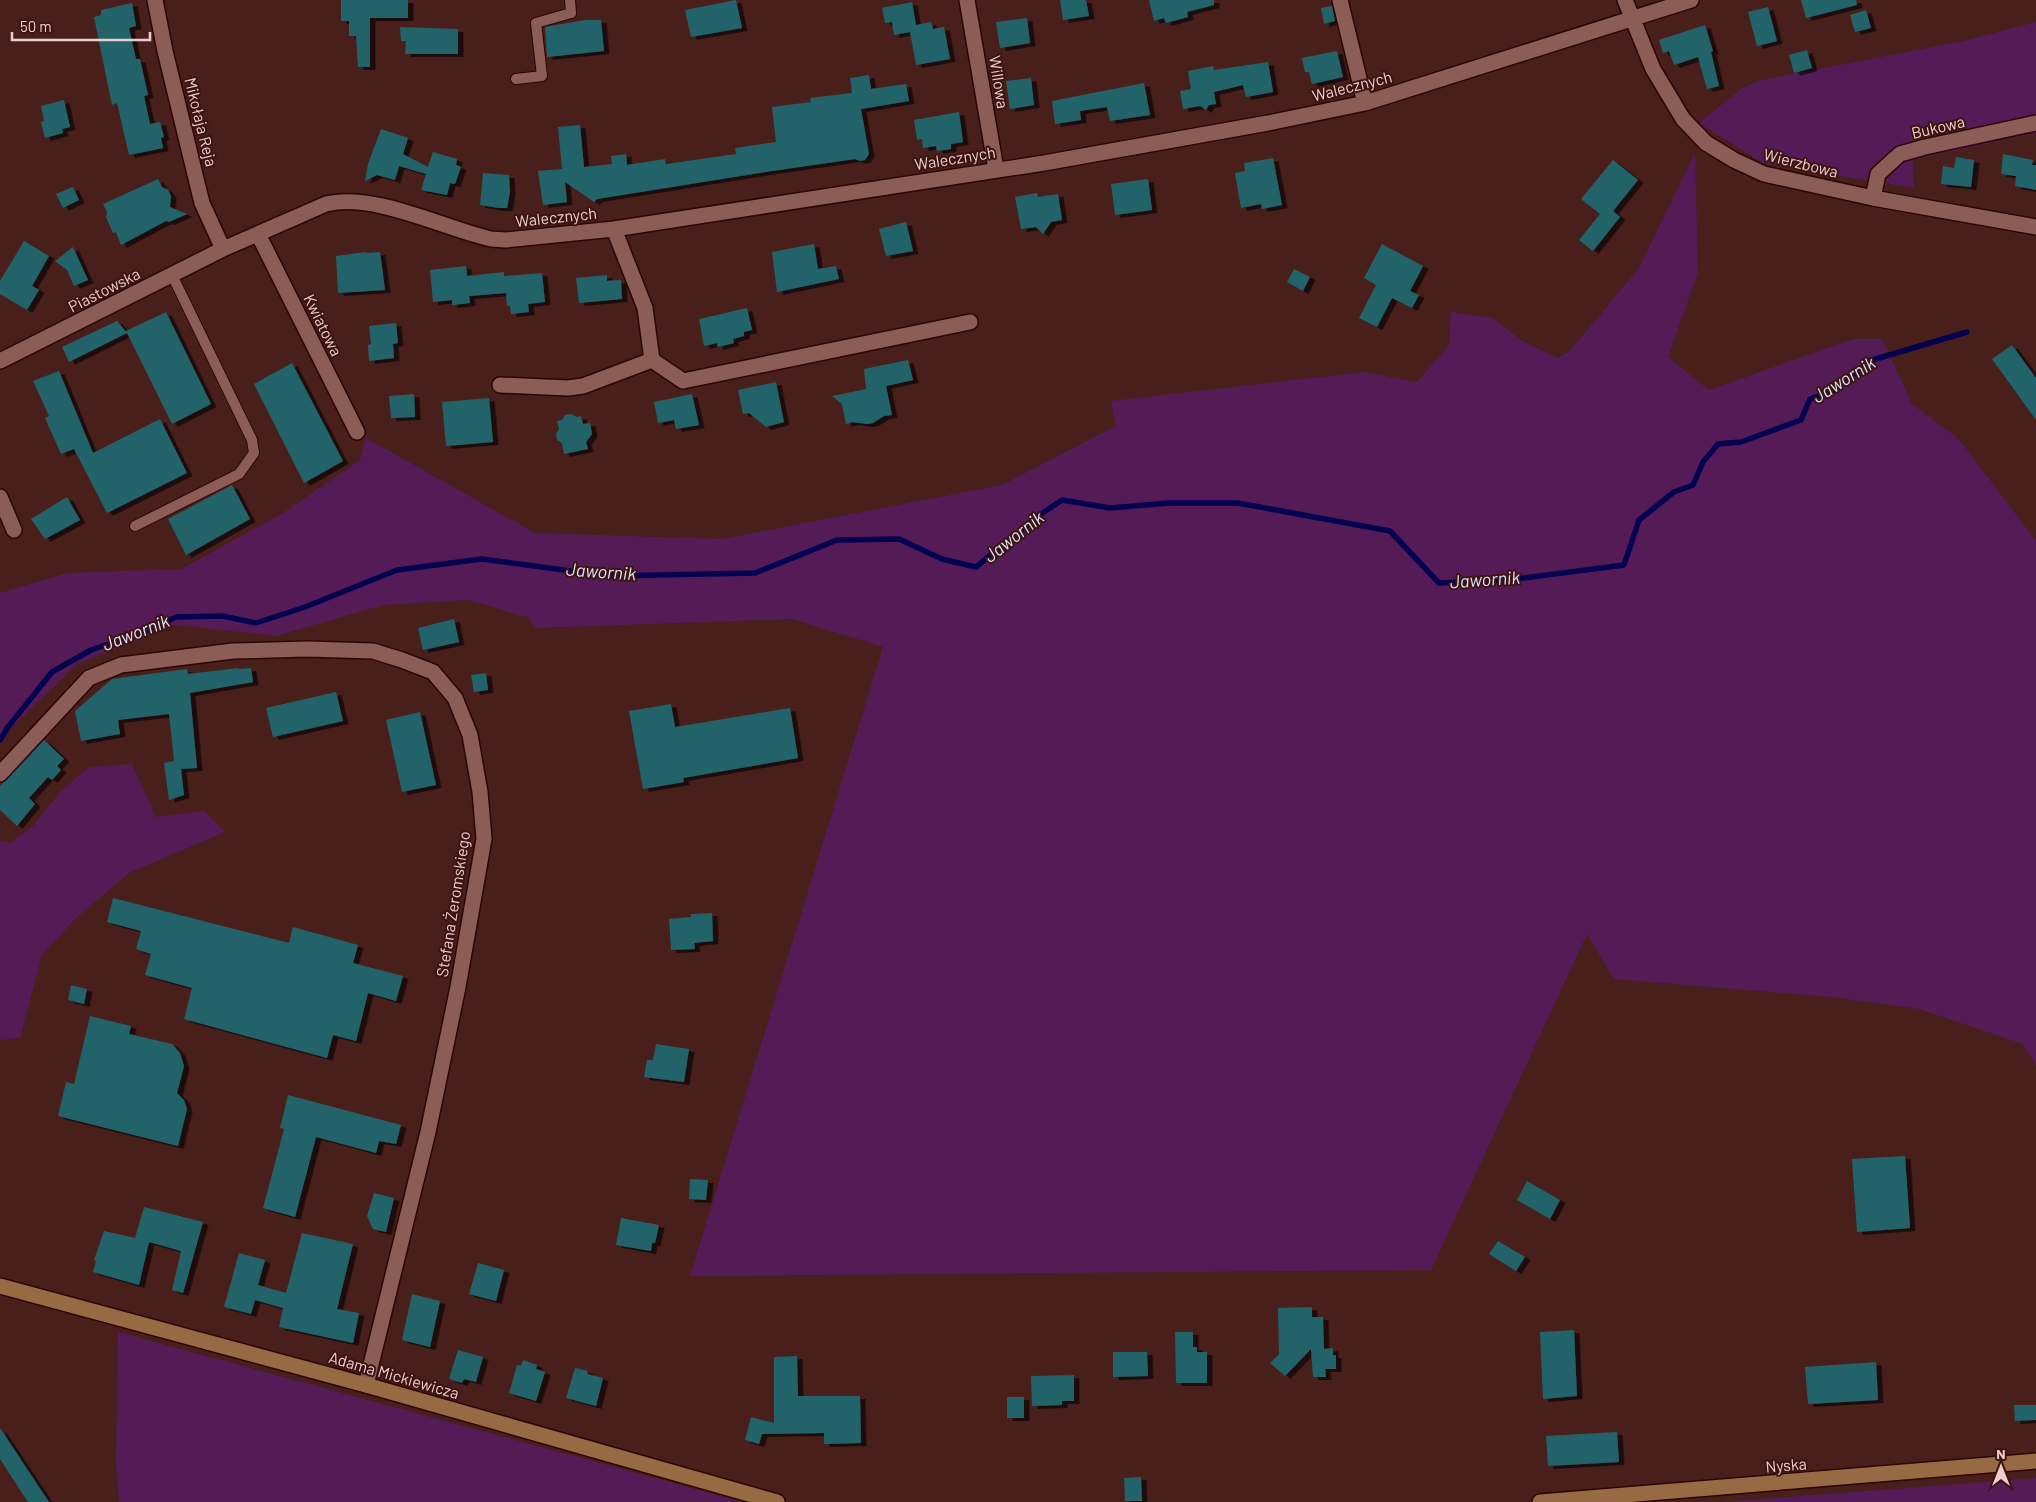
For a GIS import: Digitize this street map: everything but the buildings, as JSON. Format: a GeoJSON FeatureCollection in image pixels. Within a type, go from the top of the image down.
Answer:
{"type":"FeatureCollection","features":[{"type":"Feature","properties":{"kind":"street","name":"Mikołaja Reja"},"geometry":{"type":"LineString","coordinates":[[155,0],[165,51],[202,203],[223,249]]}},
{"type":"Feature","properties":{"kind":"street","name":"Willowa"},"geometry":{"type":"LineString","coordinates":[[967,0],[996,169]]}},
{"type":"Feature","properties":{"kind":"street"},"geometry":{"type":"LineString","coordinates":[[1340,0],[1365,103]]}},
{"type":"Feature","properties":{"kind":"street","name":"Wierzbowa"},"geometry":{"type":"LineString","coordinates":[[1626,0],[1653,69],[1683,119],[1706,143],[1734,160],[1764,174],[1873,198],[2036,227]]}},
{"type":"Feature","properties":{"kind":"street","name":"Walecznych"},"geometry":{"type":"LineString","coordinates":[[223,249],[326,204],[346,200],[385,207],[491,239],[506,240],[614,229],[996,169],[1268,123],[1365,103],[1691,0]]}},
{"type":"Feature","properties":{"kind":"street","name":"Bukowa"},"geometry":{"type":"LineString","coordinates":[[1873,198],[1878,174],[1900,154],[2036,124]]}},
{"type":"Feature","properties":{"kind":"street"},"geometry":{"type":"LineString","coordinates":[[614,229],[645,308],[652,360],[683,381],[970,322]]}},
{"type":"Feature","properties":{"kind":"street","name":"Kwiatowa"},"geometry":{"type":"LineString","coordinates":[[258,234],[357,432]]}},
{"type":"Feature","properties":{"kind":"street","name":"Piastowska"},"geometry":{"type":"LineString","coordinates":[[0,360],[223,249]]}},
{"type":"Feature","properties":{"kind":"street"},"geometry":{"type":"LineString","coordinates":[[500,385],[568,388],[583,386],[652,360]]}},
{"type":"Feature","properties":{"kind":"street"},"geometry":{"type":"LineString","coordinates":[[0,497],[14,530]]}},
{"type":"Feature","properties":{"kind":"street","name":"Stefana Żeromskiego"},"geometry":{"type":"LineString","coordinates":[[0,774],[89,678],[121,665],[233,651],[308,649],[373,651],[433,672],[454,698],[470,735],[480,792],[484,839],[458,986],[428,1132],[366,1385]]}},
{"type":"Feature","properties":{"kind":"street","name":"Adama Mickiewicza"},"geometry":{"type":"LineString","coordinates":[[0,1286],[366,1385],[777,1502]]}},
{"type":"Feature","properties":{"kind":"street","name":"Nyska"},"geometry":{"type":"LineString","coordinates":[[1540,1502],[2036,1461]]}},
{"type":"Feature","properties":{"kind":"lane"},"geometry":{"type":"LineString","coordinates":[[516,79],[542,76],[536,23],[571,13],[570,0]]}},
{"type":"Feature","properties":{"kind":"lane"},"geometry":{"type":"LineString","coordinates":[[135,526],[239,474],[254,454],[252,440],[172,275]]}},
{"type":"Feature","properties":{"kind":"shaded area"},"geometry":{"type":"Polygon","coordinates":[[[2036,22],[2036,133],[1913,160],[1914,188],[1763,163],[1699,123],[1741,89],[1757,81],[1963,41],[2036,22]]]}},
{"type":"Feature","properties":{"kind":"shaded area"},"geometry":{"type":"Polygon","coordinates":[[[1695,153],[1698,272],[1668,357],[1709,390],[1853,339],[1882,339],[1912,404],[1959,439],[2036,541],[2036,1066],[2023,1044],[1919,1009],[1832,997],[1614,979],[1587,934],[1431,1270],[690,1276],[883,647],[792,619],[534,628],[530,618],[468,600],[383,605],[276,636],[175,625],[77,664],[0,739],[0,593],[67,573],[181,569],[283,513],[360,460],[366,438],[535,533],[722,539],[1002,485],[1116,426],[1111,401],[1364,372],[1417,382],[1449,345],[1451,312],[1493,318],[1521,340],[1558,358],[1570,351],[1639,268],[1695,153]]]}},
{"type":"Feature","properties":{"kind":"shaded area"},"geometry":{"type":"Polygon","coordinates":[[[132,764],[156,817],[204,811],[225,832],[129,873],[76,918],[42,955],[20,1038],[0,1040],[0,841],[10,843],[33,826],[60,792],[89,767],[132,764]]]}},
{"type":"Feature","properties":{"kind":"shaded area"},"geometry":{"type":"Polygon","coordinates":[[[118,1332],[743,1502],[119,1502],[116,1464],[118,1332]]]}},
{"type":"Feature","properties":{"kind":"shaded area"},"geometry":{"type":"Polygon","coordinates":[[[2036,1478],[2036,1502],[1721,1502],[2036,1478]]]}},
{"type":"Feature","properties":{"kind":"waterway","name":"Jawornik"},"geometry":{"type":"LineString","coordinates":[[0,740],[8,727],[52,672],[91,650],[144,632],[176,617],[223,616],[256,623],[305,607],[397,570],[482,559],[608,576],[755,573],[837,540],[899,539],[942,559],[976,567],[1041,514],[1062,500],[1110,508],[1169,503],[1238,503],[1390,531],[1439,583],[1509,580],[1624,565],[1639,520],[1674,492],[1693,485],[1703,462],[1718,444],[1741,442],[1801,420],[1810,399],[1837,389],[1869,361],[1967,332]]}}]}
